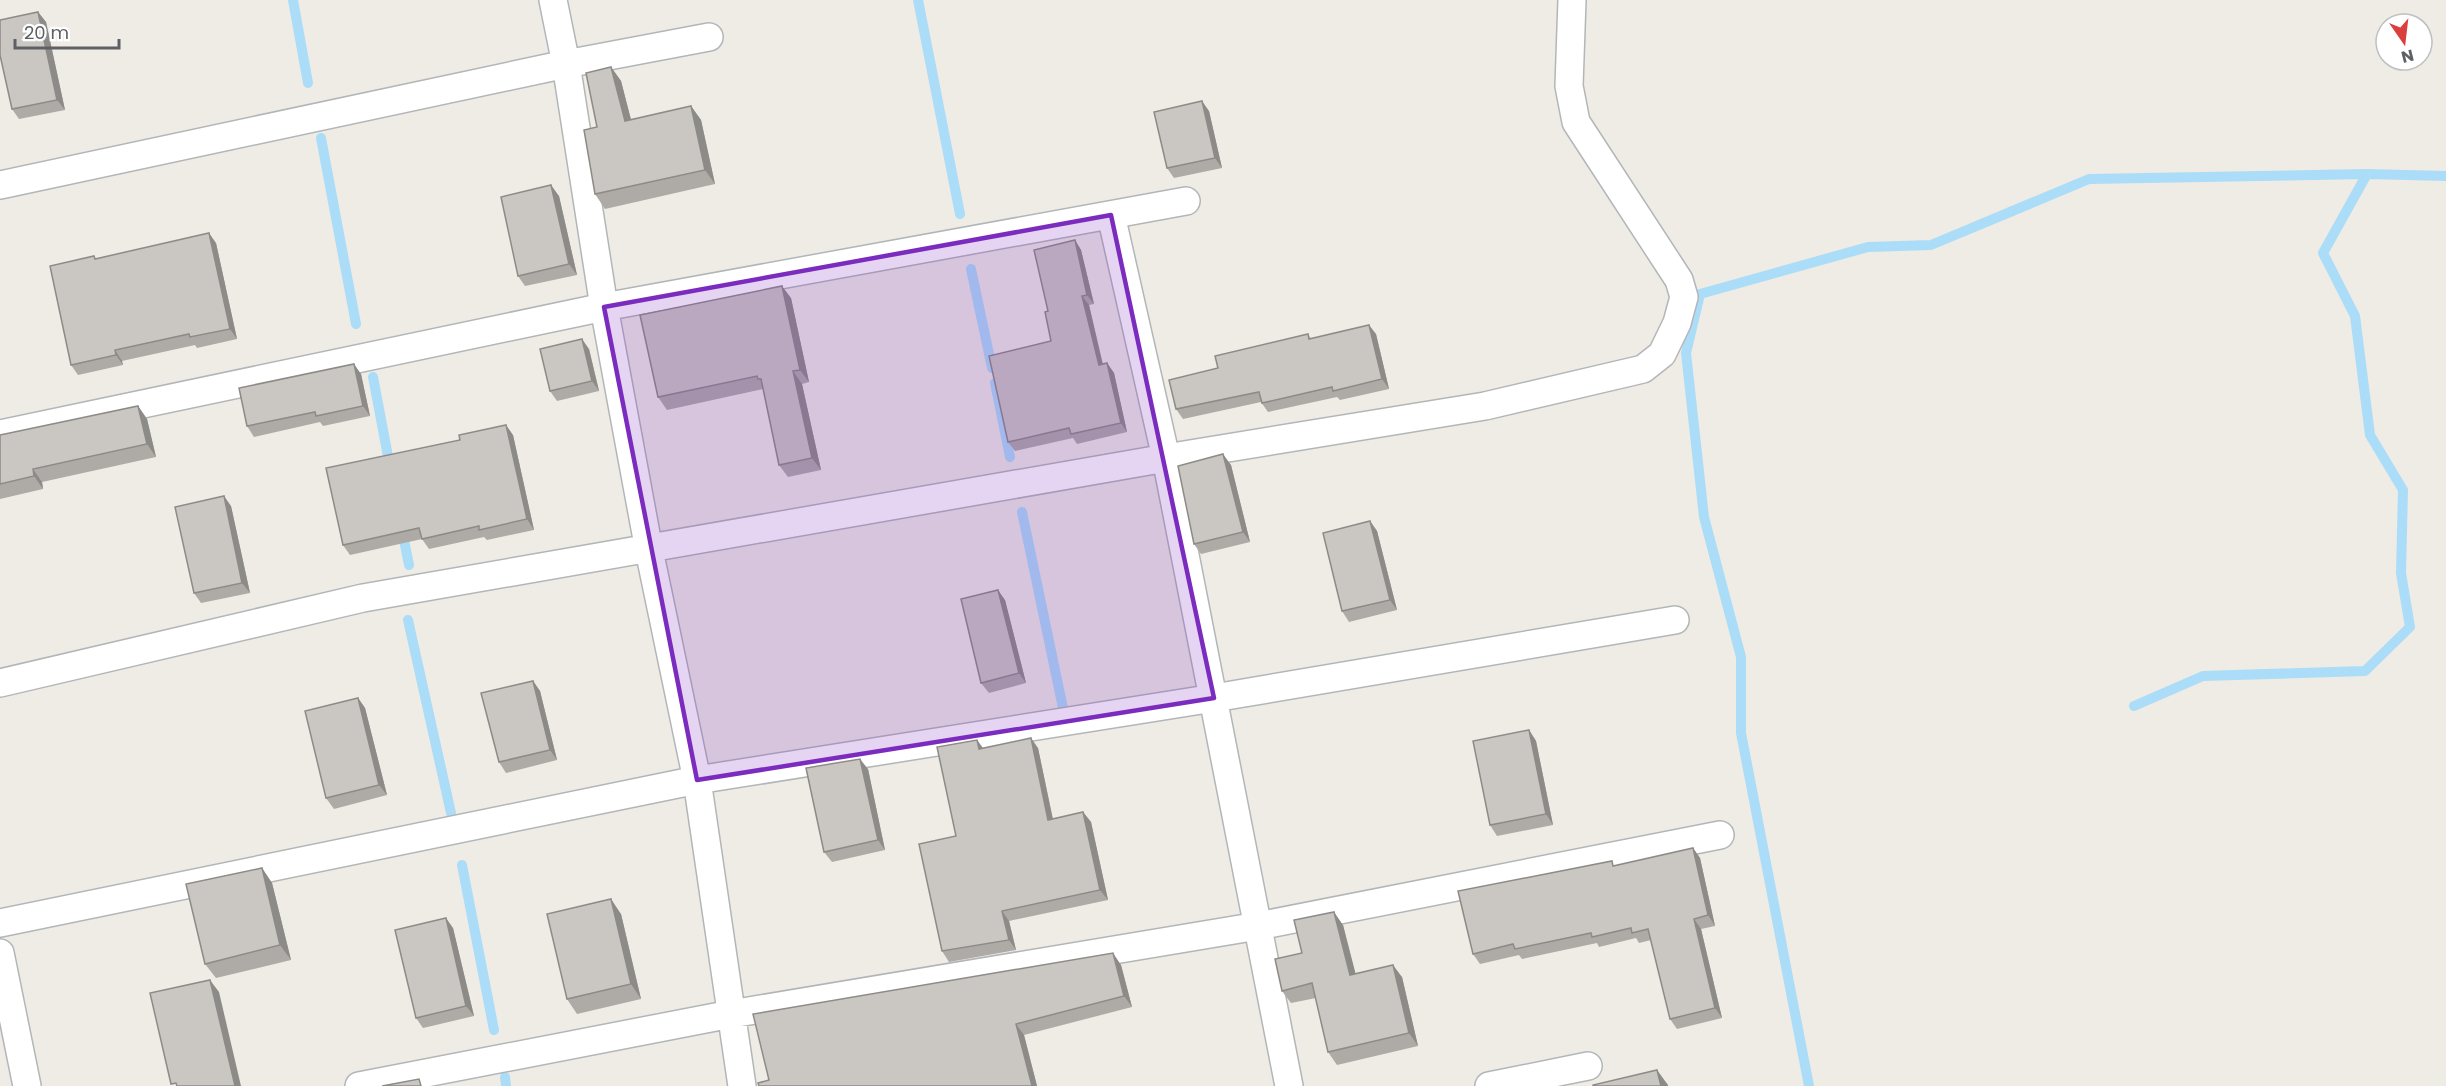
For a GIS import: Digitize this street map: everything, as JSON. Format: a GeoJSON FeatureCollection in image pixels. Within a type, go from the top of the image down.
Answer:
{"type":"FeatureCollection","features":[{"type":"Feature","properties":{"kind":"street"},"geometry":{"type":"LineString","coordinates":[[553,0],[566,64],[604,307],[649,550],[697,780],[742,1086]]}},
{"type":"Feature","properties":{"kind":"street"},"geometry":{"type":"LineString","coordinates":[[0,683],[363,598],[649,550],[1166,458],[1485,406],[1643,369],[1662,354],[1677,323],[1684,297],[1679,280],[1576,122],[1569,86],[1572,0]]}},
{"type":"Feature","properties":{"kind":"street"},"geometry":{"type":"LineString","coordinates":[[0,185],[566,64],[709,37]]}},
{"type":"Feature","properties":{"kind":"street"},"geometry":{"type":"LineString","coordinates":[[0,434],[604,307],[1186,201]]}},
{"type":"Feature","properties":{"kind":"street"},"geometry":{"type":"LineString","coordinates":[[1112,215],[1166,458],[1289,1086]]}},
{"type":"Feature","properties":{"kind":"street"},"geometry":{"type":"LineString","coordinates":[[0,922],[697,780],[1214,698],[1675,620]]}},
{"type":"Feature","properties":{"kind":"street"},"geometry":{"type":"LineString","coordinates":[[359,1086],[731,1014],[1258,926],[1720,835]]}},
{"type":"Feature","properties":{"kind":"street"},"geometry":{"type":"LineString","coordinates":[[0,953],[27,1086]]}},
{"type":"Feature","properties":{"kind":"street"},"geometry":{"type":"LineString","coordinates":[[1489,1086],[1588,1066]]}},
{"type":"Feature","properties":{"kind":"highlighted area"},"geometry":{"type":"Polygon","coordinates":[[[1111,215],[1214,698],[697,780],[604,307],[1111,215]]]}},
{"type":"Feature","properties":{"kind":"building"},"geometry":{"type":"Polygon","coordinates":[[[38,12],[57,100],[12,109],[0,55],[0,20],[38,12]]]}},
{"type":"Feature","properties":{"kind":"building"},"geometry":{"type":"Polygon","coordinates":[[[611,67],[625,121],[691,106],[705,170],[595,194],[584,130],[597,127],[586,73],[611,67]]]}},
{"type":"Feature","properties":{"kind":"building"},"geometry":{"type":"Polygon","coordinates":[[[1202,101],[1215,158],[1167,168],[1154,112],[1202,101]]]}},
{"type":"Feature","properties":{"kind":"building"},"geometry":{"type":"Polygon","coordinates":[[[551,185],[569,264],[518,276],[501,197],[551,185]]]}},
{"type":"Feature","properties":{"kind":"building"},"geometry":{"type":"Polygon","coordinates":[[[209,233],[230,329],[190,337],[189,334],[115,350],[116,355],[71,365],[50,266],[94,256],[95,259],[209,233]]]}},
{"type":"Feature","properties":{"kind":"building"},"geometry":{"type":"Polygon","coordinates":[[[1075,240],[1087,295],[1082,296],[1099,365],[1107,363],[1121,423],[1071,434],[1069,428],[1008,442],[989,356],[1051,341],[1045,312],[1048,311],[1034,250],[1075,240]]]}},
{"type":"Feature","properties":{"kind":"building"},"geometry":{"type":"Polygon","coordinates":[[[782,286],[800,370],[793,371],[812,458],[779,465],[761,379],[757,376],[658,397],[640,315],[782,286]]]}},
{"type":"Feature","properties":{"kind":"building"},"geometry":{"type":"Polygon","coordinates":[[[1369,325],[1382,379],[1333,391],[1332,387],[1262,403],[1259,392],[1176,409],[1169,380],[1218,368],[1215,356],[1308,334],[1309,339],[1369,325]]]}},
{"type":"Feature","properties":{"kind":"building"},"geometry":{"type":"Polygon","coordinates":[[[582,339],[592,381],[550,391],[540,349],[582,339]]]}},
{"type":"Feature","properties":{"kind":"building"},"geometry":{"type":"Polygon","coordinates":[[[354,364],[363,406],[316,416],[315,412],[247,426],[239,388],[354,364]]]}},
{"type":"Feature","properties":{"kind":"building"},"geometry":{"type":"Polygon","coordinates":[[[138,406],[147,444],[33,469],[34,476],[0,484],[0,435],[138,406]]]}},
{"type":"Feature","properties":{"kind":"building"},"geometry":{"type":"Polygon","coordinates":[[[506,425],[527,519],[479,530],[479,526],[422,539],[419,528],[343,545],[326,468],[460,440],[459,435],[506,425]]]}},
{"type":"Feature","properties":{"kind":"building"},"geometry":{"type":"Polygon","coordinates":[[[1223,454],[1243,532],[1194,544],[1178,466],[1223,454]]]}},
{"type":"Feature","properties":{"kind":"building"},"geometry":{"type":"Polygon","coordinates":[[[224,496],[242,583],[194,593],[175,507],[224,496]]]}},
{"type":"Feature","properties":{"kind":"building"},"geometry":{"type":"Polygon","coordinates":[[[1370,521],[1390,600],[1342,611],[1323,533],[1370,521]]]}},
{"type":"Feature","properties":{"kind":"building"},"geometry":{"type":"Polygon","coordinates":[[[998,590],[1019,673],[981,683],[961,599],[998,590]]]}},
{"type":"Feature","properties":{"kind":"building"},"geometry":{"type":"Polygon","coordinates":[[[533,681],[550,750],[499,762],[481,693],[533,681]]]}},
{"type":"Feature","properties":{"kind":"building"},"geometry":{"type":"Polygon","coordinates":[[[358,698],[379,785],[326,798],[305,711],[358,698]]]}},
{"type":"Feature","properties":{"kind":"building"},"geometry":{"type":"Polygon","coordinates":[[[1529,730],[1546,814],[1490,825],[1473,741],[1529,730]]]}},
{"type":"Feature","properties":{"kind":"building"},"geometry":{"type":"Polygon","coordinates":[[[1031,738],[1048,820],[1083,812],[1100,890],[1002,911],[1009,940],[942,951],[919,844],[956,836],[937,747],[977,740],[979,749],[1031,738]]]}},
{"type":"Feature","properties":{"kind":"building"},"geometry":{"type":"Polygon","coordinates":[[[860,759],[878,840],[824,852],[806,768],[860,759]]]}},
{"type":"Feature","properties":{"kind":"building"},"geometry":{"type":"Polygon","coordinates":[[[1693,848],[1708,915],[1694,919],[1715,1008],[1670,1019],[1648,929],[1632,933],[1631,928],[1592,937],[1591,933],[1515,949],[1513,944],[1473,954],[1458,891],[1612,861],[1613,866],[1693,848]]]}},
{"type":"Feature","properties":{"kind":"building"},"geometry":{"type":"Polygon","coordinates":[[[262,868],[280,945],[205,964],[186,884],[262,868]]]}},
{"type":"Feature","properties":{"kind":"building"},"geometry":{"type":"Polygon","coordinates":[[[611,899],[631,984],[567,999],[547,914],[611,899]]]}},
{"type":"Feature","properties":{"kind":"building"},"geometry":{"type":"Polygon","coordinates":[[[1334,912],[1350,975],[1393,965],[1409,1033],[1328,1052],[1312,983],[1282,991],[1275,959],[1302,953],[1294,920],[1334,912]]]}},
{"type":"Feature","properties":{"kind":"building"},"geometry":{"type":"Polygon","coordinates":[[[446,918],[466,1006],[416,1018],[395,930],[446,918]]]}},
{"type":"Feature","properties":{"kind":"building"},"geometry":{"type":"Polygon","coordinates":[[[1113,953],[1124,996],[1016,1024],[1032,1086],[759,1086],[758,1083],[769,1080],[753,1014],[1113,953]]]}},
{"type":"Feature","properties":{"kind":"building"},"geometry":{"type":"Polygon","coordinates":[[[210,980],[235,1086],[177,1086],[176,1083],[171,1084],[150,993],[210,980]]]}},
{"type":"Feature","properties":{"kind":"building"},"geometry":{"type":"Polygon","coordinates":[[[1657,1070],[1661,1086],[1593,1086],[1593,1085],[1657,1070]]]}},
{"type":"Feature","properties":{"kind":"building"},"geometry":{"type":"Polygon","coordinates":[[[419,1079],[421,1086],[382,1086],[419,1079]]]}},
{"type":"Feature","properties":{"kind":"waterway"},"geometry":{"type":"LineString","coordinates":[[293,0],[308,83]]}},
{"type":"Feature","properties":{"kind":"waterway"},"geometry":{"type":"LineString","coordinates":[[918,0],[960,214]]}},
{"type":"Feature","properties":{"kind":"waterway"},"geometry":{"type":"LineString","coordinates":[[321,138],[356,324]]}},
{"type":"Feature","properties":{"kind":"waterway"},"geometry":{"type":"LineString","coordinates":[[2134,706],[2203,676],[2365,671],[2410,627],[2401,573],[2403,490],[2370,435],[2355,316],[2323,253],[2367,174]]}},
{"type":"Feature","properties":{"kind":"waterway"},"geometry":{"type":"LineString","coordinates":[[1809,1086],[1741,733],[1741,657],[1704,517],[1686,353],[1700,294],[1868,247],[1931,245],[2089,179],[2367,174],[2446,176]]}},
{"type":"Feature","properties":{"kind":"waterway"},"geometry":{"type":"LineString","coordinates":[[971,269],[992,368]]}},
{"type":"Feature","properties":{"kind":"waterway"},"geometry":{"type":"LineString","coordinates":[[373,377],[390,467]]}},
{"type":"Feature","properties":{"kind":"waterway"},"geometry":{"type":"LineString","coordinates":[[995,383],[1010,457]]}},
{"type":"Feature","properties":{"kind":"waterway"},"geometry":{"type":"LineString","coordinates":[[1022,512],[1063,708]]}},
{"type":"Feature","properties":{"kind":"waterway"},"geometry":{"type":"LineString","coordinates":[[402,530],[409,565]]}},
{"type":"Feature","properties":{"kind":"waterway"},"geometry":{"type":"LineString","coordinates":[[408,620],[451,813]]}},
{"type":"Feature","properties":{"kind":"waterway"},"geometry":{"type":"LineString","coordinates":[[462,865],[494,1030]]}},
{"type":"Feature","properties":{"kind":"waterway"},"geometry":{"type":"LineString","coordinates":[[505,1077],[506,1086]]}}]}
